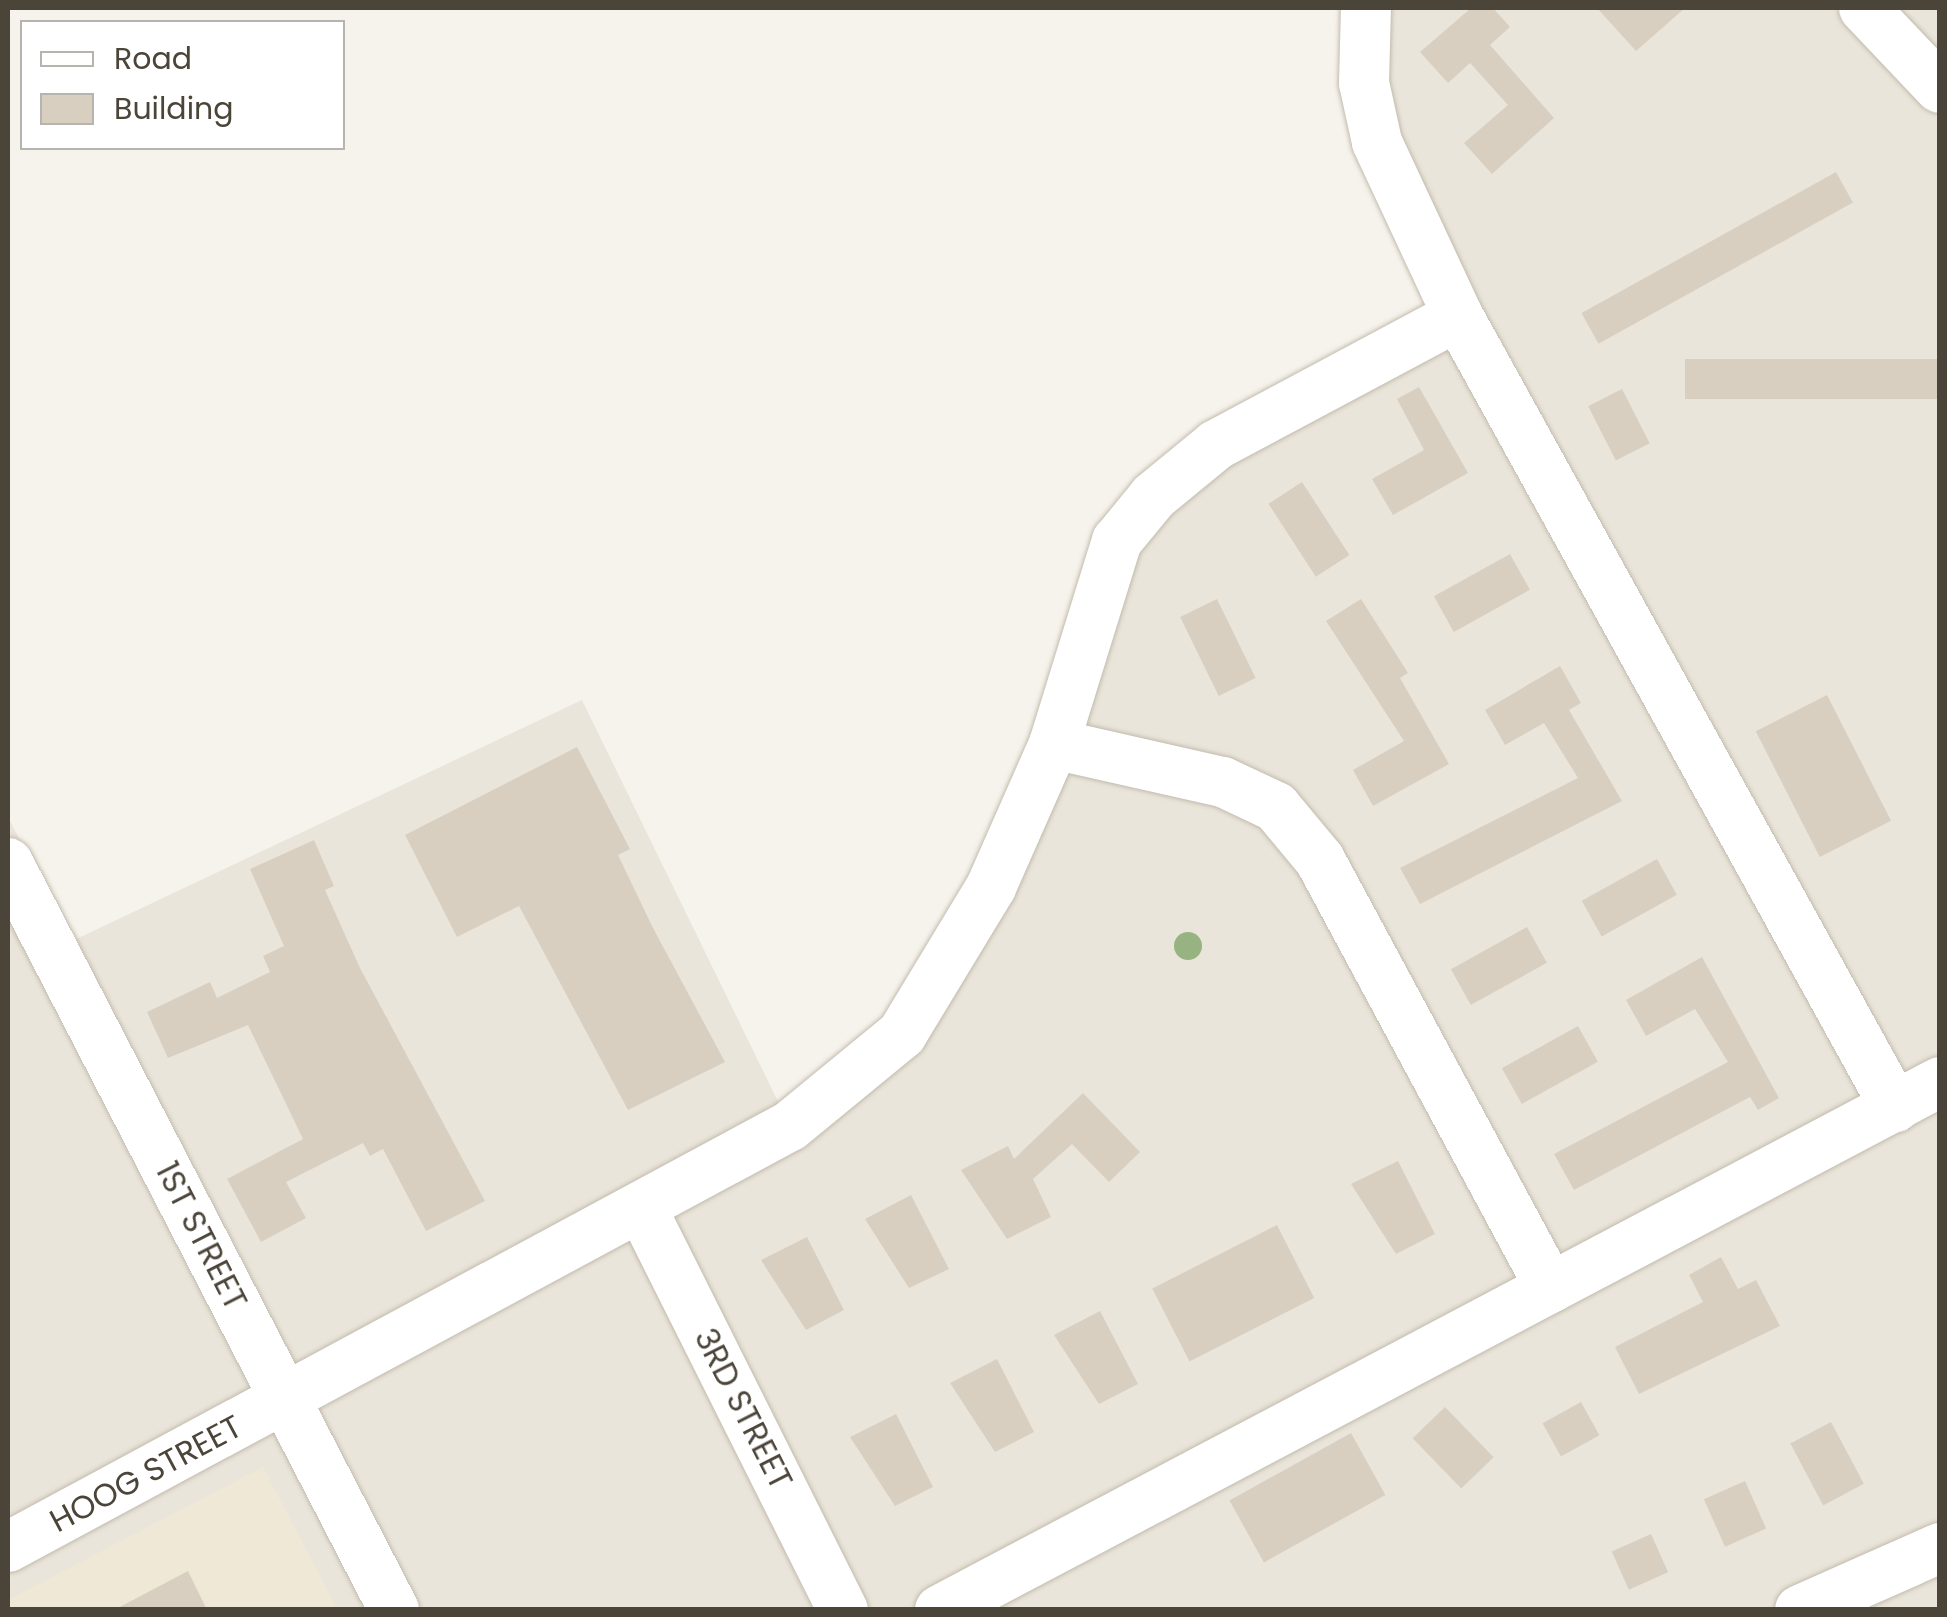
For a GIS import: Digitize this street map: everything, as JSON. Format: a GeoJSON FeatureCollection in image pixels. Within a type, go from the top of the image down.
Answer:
{"type":"FeatureCollection","features":[{"type":"Feature","properties":{"kind":"street"},"geometry":{"type":"LineString","coordinates":[[1366,8],[1364,82],[1377,142],[1458,316],[1895,1107]]}},
{"type":"Feature","properties":{"kind":"street"},"geometry":{"type":"LineString","coordinates":[[1864,8],[1940,88]]}},
{"type":"Feature","properties":{"kind":"street","name":"HOOG STREET"},"geometry":{"type":"LineString","coordinates":[[8,1547],[790,1126],[902,1034],[991,887],[1054,744],[1117,541],[1154,496],[1216,445],[1458,316]]}},
{"type":"Feature","properties":{"kind":"street"},"geometry":{"type":"LineString","coordinates":[[1054,744],[1223,782],[1276,807],[1320,860],[1550,1288]]}},
{"type":"Feature","properties":{"kind":"street","name":"1ST STREET"},"geometry":{"type":"LineString","coordinates":[[8,863],[394,1610]]}},
{"type":"Feature","properties":{"kind":"street"},"geometry":{"type":"LineString","coordinates":[[940,1610],[1940,1082]]}},
{"type":"Feature","properties":{"kind":"street","name":"3RD STREET"},"geometry":{"type":"LineString","coordinates":[[642,1209],[843,1610]]}},
{"type":"Feature","properties":{"kind":"street"},"geometry":{"type":"LineString","coordinates":[[1800,1610],[1940,1548]]}},
{"type":"Feature","properties":{"kind":"shaded area"},"geometry":{"type":"Polygon","coordinates":[[[1366,8],[1939,8],[1939,1609],[8,1609],[8,817],[72,941],[582,700],[790,1126],[902,1034],[1154,496],[1458,316],[1377,142],[1366,8]]]}},
{"type":"Feature","properties":{"kind":"shaded area"},"geometry":{"type":"Polygon","coordinates":[[[263,1467],[337,1609],[8,1610],[8,1600],[263,1467]]]}},
{"type":"Feature","properties":{"kind":"building"},"geometry":{"type":"Polygon","coordinates":[[[1471,8],[1493,8],[1510,27],[1490,45],[1554,118],[1492,174],[1464,143],[1508,105],[1470,63],[1448,83],[1420,52],[1471,8]]]}},
{"type":"Feature","properties":{"kind":"building"},"geometry":{"type":"Polygon","coordinates":[[[1597,8],[1685,8],[1636,51],[1597,8]]]}},
{"type":"Feature","properties":{"kind":"building"},"geometry":{"type":"Polygon","coordinates":[[[1836,172],[1853,203],[1598,344],[1581,313],[1836,172]]]}},
{"type":"Feature","properties":{"kind":"building"},"geometry":{"type":"Polygon","coordinates":[[[1685,359],[1940,359],[1940,399],[1685,399],[1685,359]]]}},
{"type":"Feature","properties":{"kind":"building"},"geometry":{"type":"Polygon","coordinates":[[[1419,387],[1468,473],[1393,515],[1372,479],[1424,450],[1397,399],[1419,387]]]}},
{"type":"Feature","properties":{"kind":"building"},"geometry":{"type":"Polygon","coordinates":[[[1622,389],[1650,443],[1616,461],[1588,406],[1622,389]]]}},
{"type":"Feature","properties":{"kind":"building"},"geometry":{"type":"Polygon","coordinates":[[[1302,482],[1349,555],[1316,577],[1268,504],[1302,482]]]}},
{"type":"Feature","properties":{"kind":"building"},"geometry":{"type":"Polygon","coordinates":[[[1510,554],[1530,590],[1454,632],[1434,596],[1510,554]]]}},
{"type":"Feature","properties":{"kind":"building"},"geometry":{"type":"Polygon","coordinates":[[[1217,599],[1256,678],[1219,696],[1180,617],[1217,599]]]}},
{"type":"Feature","properties":{"kind":"building"},"geometry":{"type":"Polygon","coordinates":[[[1361,599],[1408,673],[1400,678],[1449,764],[1373,806],[1353,770],[1404,741],[1326,621],[1361,599]]]}},
{"type":"Feature","properties":{"kind":"building"},"geometry":{"type":"Polygon","coordinates":[[[1560,666],[1581,703],[1569,710],[1622,801],[1420,904],[1400,868],[1578,778],[1544,723],[1505,745],[1485,710],[1560,666]]]}},
{"type":"Feature","properties":{"kind":"building"},"geometry":{"type":"Polygon","coordinates":[[[1827,695],[1891,821],[1820,857],[1756,731],[1827,695]]]}},
{"type":"Feature","properties":{"kind":"building"},"geometry":{"type":"Polygon","coordinates":[[[577,747],[630,849],[618,855],[725,1062],[628,1110],[519,906],[457,937],[405,835],[577,747]]]}},
{"type":"Feature","properties":{"kind":"building"},"geometry":{"type":"Polygon","coordinates":[[[314,840],[334,886],[325,890],[360,968],[485,1201],[426,1231],[383,1149],[370,1156],[363,1143],[286,1182],[306,1218],[261,1242],[227,1179],[303,1139],[248,1025],[168,1058],[147,1012],[210,982],[217,998],[270,972],[263,956],[284,946],[250,869],[314,840]]]}},
{"type":"Feature","properties":{"kind":"building"},"geometry":{"type":"Polygon","coordinates":[[[1657,859],[1677,895],[1602,937],[1582,901],[1657,859]]]}},
{"type":"Feature","properties":{"kind":"building"},"geometry":{"type":"Polygon","coordinates":[[[1527,927],[1547,963],[1471,1005],[1451,969],[1527,927]]]}},
{"type":"Feature","properties":{"kind":"building"},"geometry":{"type":"Polygon","coordinates":[[[1702,957],[1779,1098],[1758,1110],[1750,1097],[1574,1190],[1554,1154],[1728,1062],[1695,1009],[1646,1036],[1626,1000],[1702,957]]]}},
{"type":"Feature","properties":{"kind":"building"},"geometry":{"type":"Polygon","coordinates":[[[1578,1026],[1598,1062],[1522,1104],[1502,1068],[1578,1026]]]}},
{"type":"Feature","properties":{"kind":"building"},"geometry":{"type":"Polygon","coordinates":[[[1083,1093],[1140,1152],[1109,1182],[1072,1144],[1033,1179],[1051,1217],[1007,1239],[961,1170],[1008,1146],[1014,1159],[1083,1093]]]}},
{"type":"Feature","properties":{"kind":"building"},"geometry":{"type":"Polygon","coordinates":[[[1398,1161],[1435,1234],[1396,1254],[1351,1184],[1398,1161]]]}},
{"type":"Feature","properties":{"kind":"building"},"geometry":{"type":"Polygon","coordinates":[[[911,1195],[949,1269],[909,1288],[865,1219],[911,1195]]]}},
{"type":"Feature","properties":{"kind":"building"},"geometry":{"type":"Polygon","coordinates":[[[1277,1225],[1314,1298],[1189,1362],[1152,1289],[1277,1225]]]}},
{"type":"Feature","properties":{"kind":"building"},"geometry":{"type":"Polygon","coordinates":[[[807,1237],[844,1310],[806,1330],[761,1260],[807,1237]]]}},
{"type":"Feature","properties":{"kind":"building"},"geometry":{"type":"Polygon","coordinates":[[[1721,1257],[1738,1289],[1756,1280],[1780,1326],[1639,1394],[1615,1347],[1703,1302],[1689,1275],[1721,1257]]]}},
{"type":"Feature","properties":{"kind":"building"},"geometry":{"type":"Polygon","coordinates":[[[1100,1311],[1138,1384],[1099,1404],[1054,1335],[1100,1311]]]}},
{"type":"Feature","properties":{"kind":"building"},"geometry":{"type":"Polygon","coordinates":[[[997,1359],[1034,1432],[995,1452],[950,1383],[997,1359]]]}},
{"type":"Feature","properties":{"kind":"building"},"geometry":{"type":"Polygon","coordinates":[[[1581,1402],[1599,1435],[1561,1457],[1543,1423],[1581,1402]]]}},
{"type":"Feature","properties":{"kind":"building"},"geometry":{"type":"Polygon","coordinates":[[[1445,1407],[1494,1457],[1461,1489],[1413,1438],[1445,1407]]]}},
{"type":"Feature","properties":{"kind":"building"},"geometry":{"type":"Polygon","coordinates":[[[896,1414],[933,1487],[895,1506],[850,1437],[896,1414]]]}},
{"type":"Feature","properties":{"kind":"building"},"geometry":{"type":"Polygon","coordinates":[[[1831,1422],[1864,1484],[1823,1505],[1790,1444],[1831,1422]]]}},
{"type":"Feature","properties":{"kind":"building"},"geometry":{"type":"Polygon","coordinates":[[[1351,1433],[1385,1495],[1264,1562],[1229,1500],[1351,1433]]]}},
{"type":"Feature","properties":{"kind":"building"},"geometry":{"type":"Polygon","coordinates":[[[1745,1481],[1766,1529],[1725,1547],[1704,1499],[1745,1481]]]}},
{"type":"Feature","properties":{"kind":"building"},"geometry":{"type":"Polygon","coordinates":[[[1651,1534],[1668,1572],[1629,1590],[1612,1551],[1651,1534]]]}},
{"type":"Feature","properties":{"kind":"building"},"geometry":{"type":"Polygon","coordinates":[[[188,1571],[207,1610],[114,1610],[188,1571]]]}}]}
